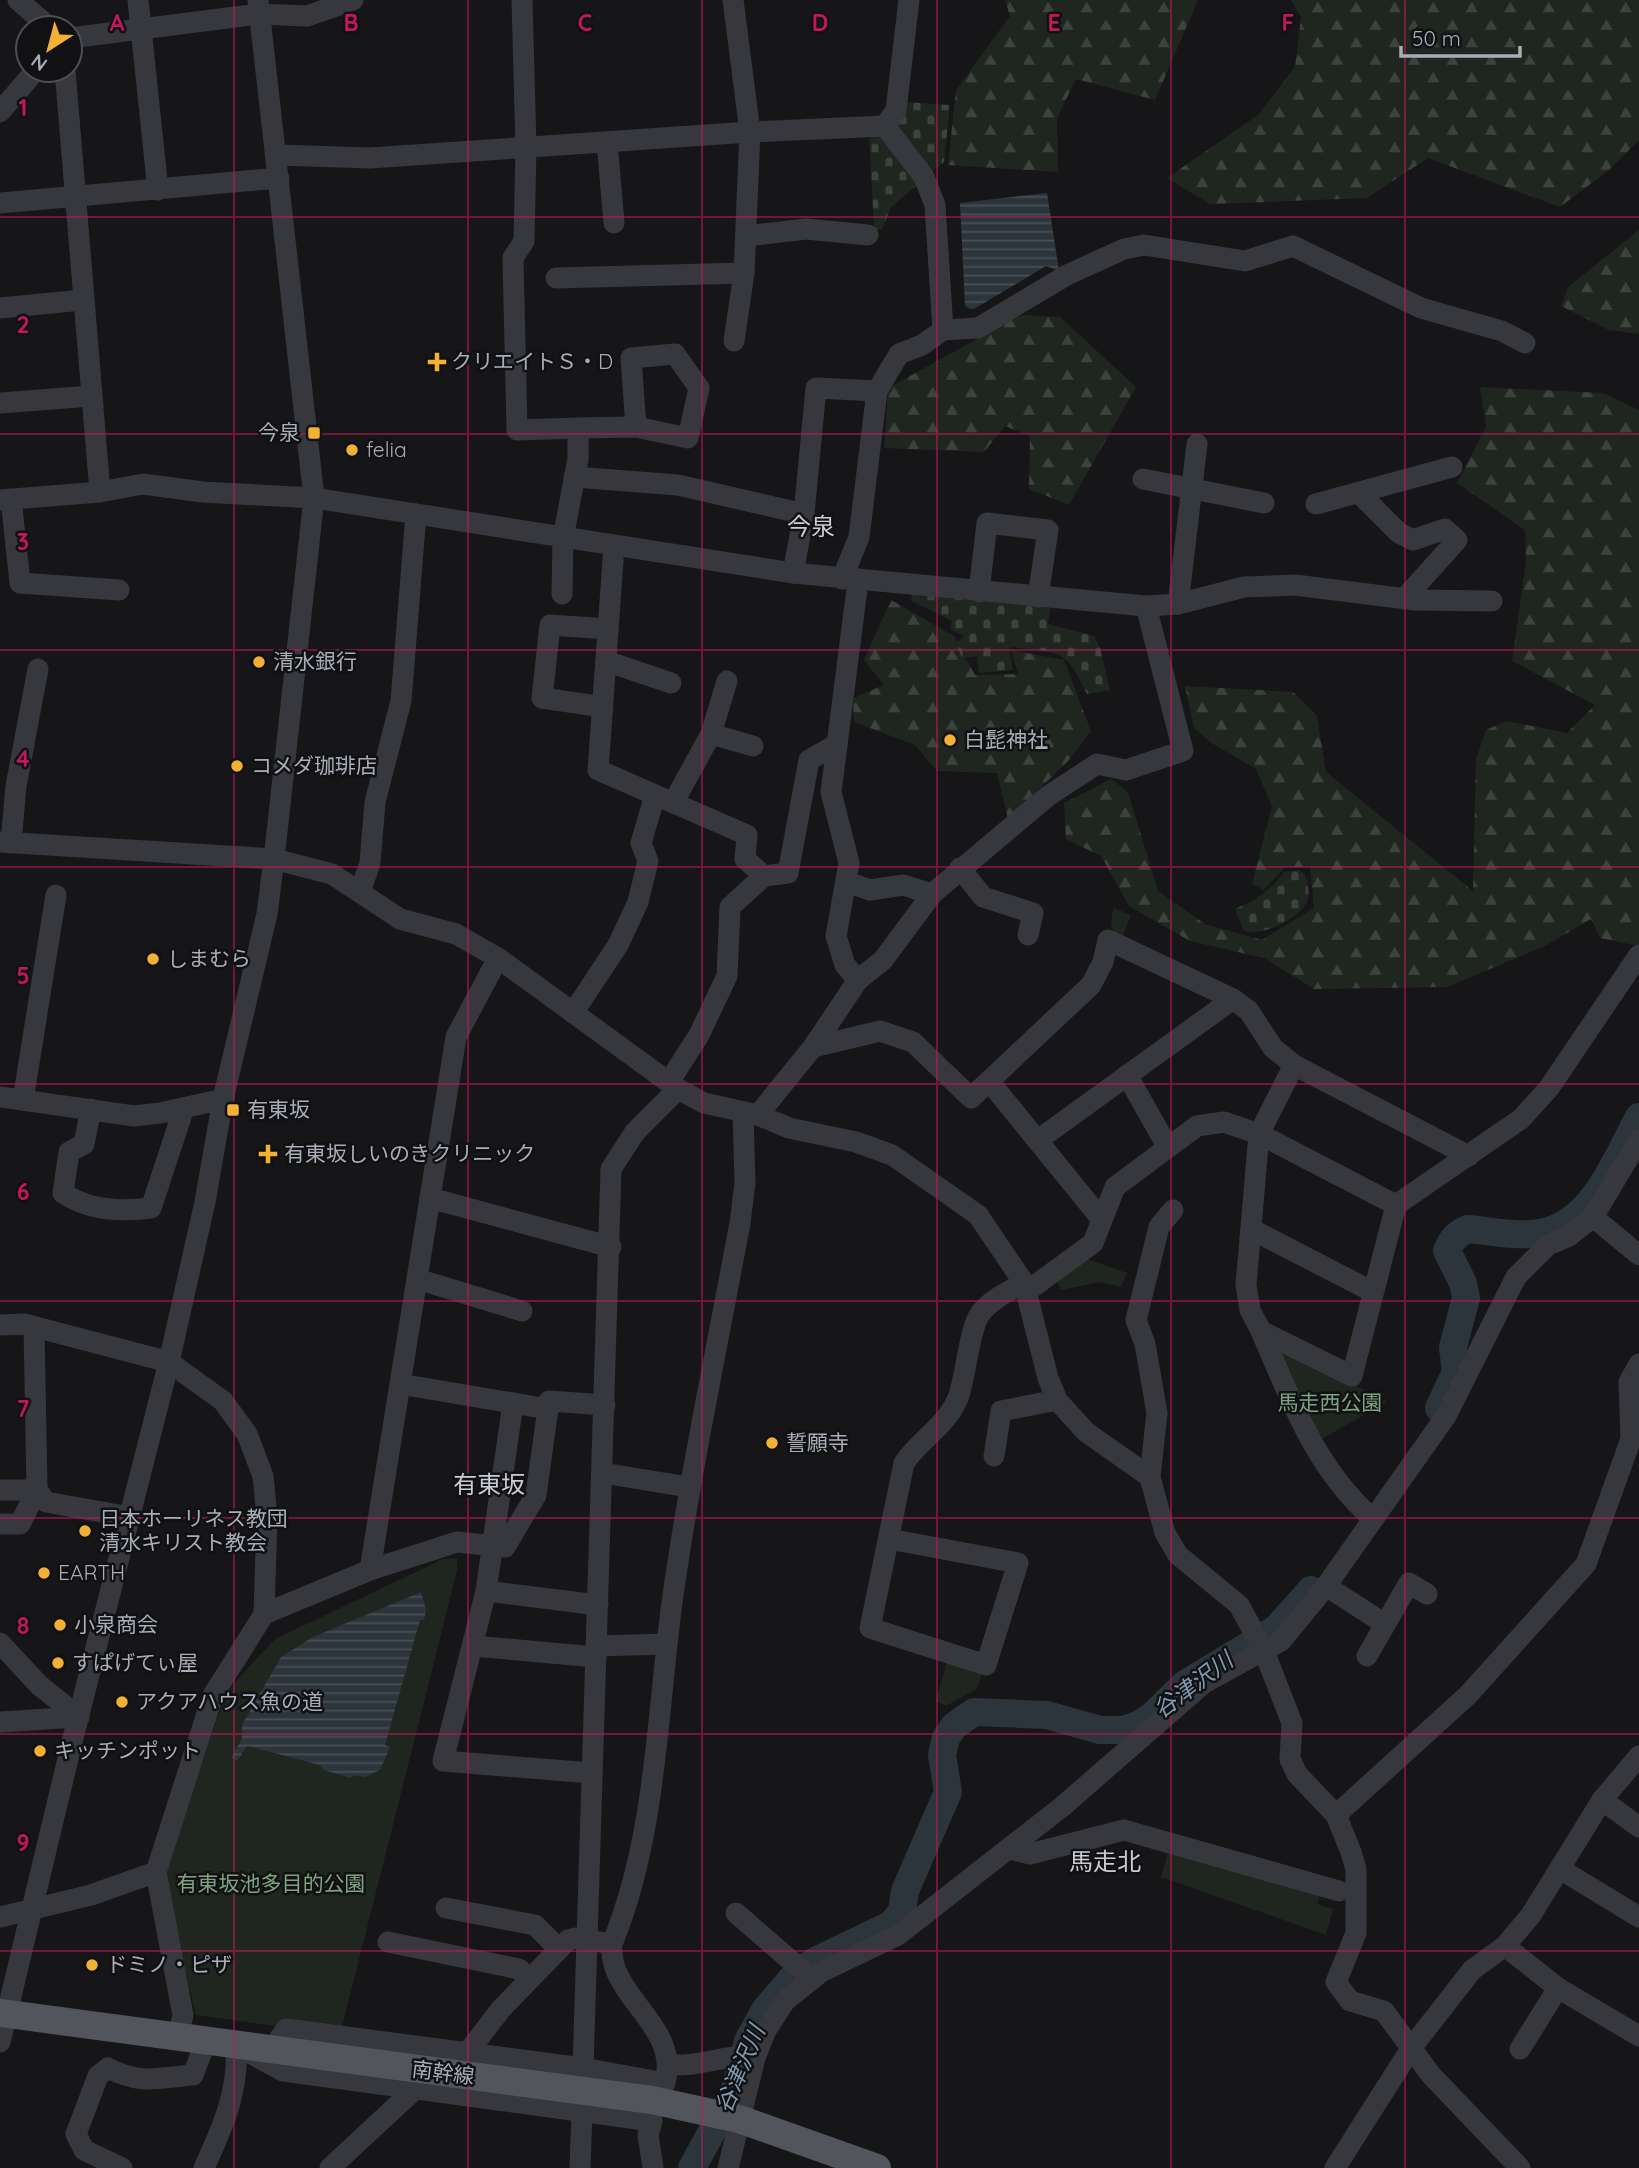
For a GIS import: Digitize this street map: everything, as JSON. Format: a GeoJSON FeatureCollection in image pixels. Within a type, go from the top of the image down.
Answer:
{"type":"FeatureCollection","features":[{"type":"Feature","properties":{"kind":"main road","name":"南幹線"},"geometry":{"type":"LineString","coordinates":[[4,2013],[652,2101],[739,2119],[877,2168]]}},
{"type":"Feature","properties":{"kind":"street"},"geometry":{"type":"LineString","coordinates":[[18,0],[34,14]]}},
{"type":"Feature","properties":{"kind":"street"},"geometry":{"type":"LineString","coordinates":[[138,0],[158,190]]}},
{"type":"Feature","properties":{"kind":"street"},"geometry":{"type":"LineString","coordinates":[[84,36],[141,29],[258,7],[307,16],[353,0]]}},
{"type":"Feature","properties":{"kind":"street"},"geometry":{"type":"LineString","coordinates":[[522,0],[526,148],[524,241],[513,258],[517,430],[636,427]]}},
{"type":"Feature","properties":{"kind":"street"},"geometry":{"type":"LineString","coordinates":[[733,0],[750,132],[744,273],[734,341]]}},
{"type":"Feature","properties":{"kind":"street"},"geometry":{"type":"LineString","coordinates":[[885,126],[896,110],[909,0]]}},
{"type":"Feature","properties":{"kind":"street"},"geometry":{"type":"LineString","coordinates":[[0,2042],[4,2013],[169,1362],[205,1202],[223,1100],[267,914],[274,859],[314,498],[277,155],[258,7]]}},
{"type":"Feature","properties":{"kind":"street"},"geometry":{"type":"LineString","coordinates":[[0,112],[24,84]]}},
{"type":"Feature","properties":{"kind":"street"},"geometry":{"type":"LineString","coordinates":[[66,84],[100,492]]}},
{"type":"Feature","properties":{"kind":"street"},"geometry":{"type":"LineString","coordinates":[[277,155],[370,158],[750,132],[885,126]]}},
{"type":"Feature","properties":{"kind":"street"},"geometry":{"type":"LineString","coordinates":[[885,126],[924,177],[935,205],[943,330]]}},
{"type":"Feature","properties":{"kind":"street"},"geometry":{"type":"LineString","coordinates":[[607,142],[614,223]]}},
{"type":"Feature","properties":{"kind":"street"},"geometry":{"type":"LineString","coordinates":[[0,204],[279,178]]}},
{"type":"Feature","properties":{"kind":"street"},"geometry":{"type":"LineString","coordinates":[[746,236],[806,229],[869,235]]}},
{"type":"Feature","properties":{"kind":"street"},"geometry":{"type":"LineString","coordinates":[[858,979],[845,965],[836,936],[849,863],[831,792],[850,580],[859,537],[877,391],[899,354],[922,345],[943,330],[978,328],[1068,275],[1124,249],[1144,245],[1245,261],[1293,246],[1421,308],[1502,331],[1525,343]]}},
{"type":"Feature","properties":{"kind":"street"},"geometry":{"type":"LineString","coordinates":[[556,278],[744,273]]}},
{"type":"Feature","properties":{"kind":"street"},"geometry":{"type":"LineString","coordinates":[[0,307],[82,300]]}},
{"type":"Feature","properties":{"kind":"street"},"geometry":{"type":"LineString","coordinates":[[793,573],[804,514],[816,388],[877,391]]}},
{"type":"Feature","properties":{"kind":"street"},"geometry":{"type":"LineString","coordinates":[[0,403],[91,396]]}},
{"type":"Feature","properties":{"kind":"street"},"geometry":{"type":"LineString","coordinates":[[562,594],[563,538],[574,477],[578,428]]}},
{"type":"Feature","properties":{"kind":"street"},"geometry":{"type":"LineString","coordinates":[[1178,604],[1197,444]]}},
{"type":"Feature","properties":{"kind":"street"},"geometry":{"type":"LineString","coordinates":[[1316,504],[1452,467]]}},
{"type":"Feature","properties":{"kind":"street"},"geometry":{"type":"LineString","coordinates":[[574,477],[678,485],[804,514]]}},
{"type":"Feature","properties":{"kind":"street"},"geometry":{"type":"LineString","coordinates":[[1143,479],[1264,502]]}},
{"type":"Feature","properties":{"kind":"street"},"geometry":{"type":"LineString","coordinates":[[119,590],[20,583],[6,499],[100,492],[143,484],[314,498],[793,573],[1146,606],[1178,604],[1244,587],[1295,585],[1404,598],[1492,601]]}},
{"type":"Feature","properties":{"kind":"street"},"geometry":{"type":"LineString","coordinates":[[1359,493],[1399,533],[1413,540],[1445,530],[1457,540],[1404,598]]}},
{"type":"Feature","properties":{"kind":"street"},"geometry":{"type":"LineString","coordinates":[[360,892],[370,863],[375,802],[401,701],[415,514]]}},
{"type":"Feature","properties":{"kind":"street"},"geometry":{"type":"LineString","coordinates":[[979,592],[987,523],[1048,530],[1038,597]]}},
{"type":"Feature","properties":{"kind":"street"},"geometry":{"type":"LineString","coordinates":[[614,546],[598,770],[747,835],[745,859],[764,876]]}},
{"type":"Feature","properties":{"kind":"street"},"geometry":{"type":"LineString","coordinates":[[271,2051],[286,2029],[583,2068],[665,2083],[669,2064],[661,2041],[638,2001],[617,1978],[611,1965],[612,1944],[628,1905],[644,1837],[688,1487],[740,1223],[750,1114],[813,1047],[858,979],[883,960],[932,894],[960,869],[1048,796],[1097,764],[1126,770],[1183,751],[1146,606]]}},
{"type":"Feature","properties":{"kind":"street"},"geometry":{"type":"LineString","coordinates":[[603,707],[542,698],[550,625],[608,629]]}},
{"type":"Feature","properties":{"kind":"street"},"geometry":{"type":"LineString","coordinates":[[606,661],[671,684]]}},
{"type":"Feature","properties":{"kind":"street"},"geometry":{"type":"LineString","coordinates":[[38,669],[6,843],[274,859],[332,874],[400,919],[456,934],[498,958],[673,1085],[704,1103],[750,1114],[789,1128],[856,1142],[892,1155],[978,1215],[993,1233],[1025,1288],[1048,1378],[1057,1400],[1086,1432],[1150,1477]]}},
{"type":"Feature","properties":{"kind":"street"},"geometry":{"type":"LineString","coordinates":[[573,1013],[618,945],[638,902],[648,860],[641,843],[664,799],[711,734],[727,681]]}},
{"type":"Feature","properties":{"kind":"street"},"geometry":{"type":"LineString","coordinates":[[711,734],[753,746]]}},
{"type":"Feature","properties":{"kind":"street"},"geometry":{"type":"LineString","coordinates":[[583,2068],[611,1247],[611,1169],[635,1132],[673,1085],[727,976],[730,907],[764,876],[788,873],[809,760],[837,744]]}},
{"type":"Feature","properties":{"kind":"street"},"geometry":{"type":"LineString","coordinates":[[960,869],[984,897],[1033,913],[1028,935]]}},
{"type":"Feature","properties":{"kind":"street"},"geometry":{"type":"LineString","coordinates":[[847,882],[870,890],[903,885],[932,894]]}},
{"type":"Feature","properties":{"kind":"street"},"geometry":{"type":"LineString","coordinates":[[23,1100],[56,895]]}},
{"type":"Feature","properties":{"kind":"street"},"geometry":{"type":"LineString","coordinates":[[813,1047],[880,1031],[913,1042],[971,1098],[1091,985],[1103,962],[1108,940],[1233,999],[1249,1011],[1273,1048],[1294,1065],[1469,1156]]}},
{"type":"Feature","properties":{"kind":"street"},"geometry":{"type":"LineString","coordinates":[[1261,1331],[1352,1376],[1396,1205],[1521,1119],[1549,1087],[1639,955]]}},
{"type":"Feature","properties":{"kind":"street"},"geometry":{"type":"LineString","coordinates":[[370,1570],[456,1037],[498,958]]}},
{"type":"Feature","properties":{"kind":"street"},"geometry":{"type":"LineString","coordinates":[[1038,1140],[1233,999]]}},
{"type":"Feature","properties":{"kind":"street"},"geometry":{"type":"LineString","coordinates":[[1294,1065],[1259,1134],[1246,1285],[1250,1310],[1310,1444],[1357,1505],[1373,1519]]}},
{"type":"Feature","properties":{"kind":"street"},"geometry":{"type":"LineString","coordinates":[[1127,1075],[1167,1146]]}},
{"type":"Feature","properties":{"kind":"street"},"geometry":{"type":"LineString","coordinates":[[989,1081],[1102,1220]]}},
{"type":"Feature","properties":{"kind":"street"},"geometry":{"type":"LineString","coordinates":[[0,1097],[134,1116],[223,1100]]}},
{"type":"Feature","properties":{"kind":"street"},"geometry":{"type":"LineString","coordinates":[[90,1109],[84,1144],[69,1152],[64,1193],[79,1204],[130,1211],[151,1208],[184,1108]]}},
{"type":"Feature","properties":{"kind":"street"},"geometry":{"type":"LineString","coordinates":[[889,1539],[1018,1563],[986,1665],[870,1628],[904,1463],[916,1446],[938,1430],[958,1398],[979,1315],[1001,1296],[1025,1288],[1093,1243],[1115,1187],[1197,1126],[1224,1122],[1259,1134],[1396,1205]]}},
{"type":"Feature","properties":{"kind":"street"},"geometry":{"type":"LineString","coordinates":[[728,2168],[755,2058],[766,2030],[785,2001],[812,1979],[898,1935],[1010,1849],[1147,1735],[1204,1683],[1281,1642],[1326,1586],[1446,1416],[1516,1277],[1548,1245],[1569,1236],[1593,1217],[1639,1140]]}},
{"type":"Feature","properties":{"kind":"street"},"geometry":{"type":"LineString","coordinates":[[430,1198],[611,1247]]}},
{"type":"Feature","properties":{"kind":"street"},"geometry":{"type":"LineString","coordinates":[[1173,1210],[1159,1227],[1136,1320],[1145,1344],[1157,1413],[1150,1477],[1165,1533],[1178,1555],[1239,1605],[1264,1651],[1292,1723],[1290,1759],[1297,1774],[1336,1815],[1356,1869],[1356,1933],[1336,1982],[1350,2001],[1384,2011],[1431,2075],[1520,2168]]}},
{"type":"Feature","properties":{"kind":"street"},"geometry":{"type":"LineString","coordinates":[[1593,1217],[1639,1255]]}},
{"type":"Feature","properties":{"kind":"street"},"geometry":{"type":"LineString","coordinates":[[1251,1229],[1373,1292]]}},
{"type":"Feature","properties":{"kind":"street"},"geometry":{"type":"LineString","coordinates":[[417,1279],[522,1311]]}},
{"type":"Feature","properties":{"kind":"street"},"geometry":{"type":"LineString","coordinates":[[0,1325],[24,1324],[169,1362],[223,1401],[251,1445],[262,1476],[267,1517],[264,1614],[213,1695],[156,1872],[183,2015],[178,2037]]}},
{"type":"Feature","properties":{"kind":"street"},"geometry":{"type":"LineString","coordinates":[[0,1524],[20,1524],[37,1490],[34,1328]]}},
{"type":"Feature","properties":{"kind":"street"},"geometry":{"type":"LineString","coordinates":[[1336,1815],[1468,1695],[1586,1564],[1631,1439],[1629,1382],[1639,1364]]}},
{"type":"Feature","properties":{"kind":"street"},"geometry":{"type":"LineString","coordinates":[[400,1384],[548,1409]]}},
{"type":"Feature","properties":{"kind":"street"},"geometry":{"type":"LineString","coordinates":[[994,1456],[1001,1411],[1057,1400]]}},
{"type":"Feature","properties":{"kind":"street"},"geometry":{"type":"LineString","coordinates":[[264,1614],[370,1570],[457,1542],[505,1547],[536,1495],[549,1401],[605,1405]]}},
{"type":"Feature","properties":{"kind":"street"},"geometry":{"type":"LineString","coordinates":[[513,1403],[486,1591],[443,1761],[592,1773]]}},
{"type":"Feature","properties":{"kind":"street"},"geometry":{"type":"LineString","coordinates":[[603,1473],[688,1487]]}},
{"type":"Feature","properties":{"kind":"street"},"geometry":{"type":"LineString","coordinates":[[0,1490],[37,1490]]}},
{"type":"Feature","properties":{"kind":"street"},"geometry":{"type":"LineString","coordinates":[[37,1490],[46,1502],[130,1517]]}},
{"type":"Feature","properties":{"kind":"street"},"geometry":{"type":"LineString","coordinates":[[1367,1656],[1409,1583],[1427,1594]]}},
{"type":"Feature","properties":{"kind":"street"},"geometry":{"type":"LineString","coordinates":[[1326,1586],[1385,1624]]}},
{"type":"Feature","properties":{"kind":"street"},"geometry":{"type":"LineString","coordinates":[[486,1591],[598,1605]]}},
{"type":"Feature","properties":{"kind":"street"},"geometry":{"type":"LineString","coordinates":[[0,1643],[39,1685],[79,1717]]}},
{"type":"Feature","properties":{"kind":"street"},"geometry":{"type":"LineString","coordinates":[[473,1646],[596,1651],[667,1644]]}},
{"type":"Feature","properties":{"kind":"street"},"geometry":{"type":"LineString","coordinates":[[0,1722],[79,1717]]}},
{"type":"Feature","properties":{"kind":"street"},"geometry":{"type":"LineString","coordinates":[[1335,2168],[1412,2047],[1472,1970],[1505,1947],[1531,1915],[1602,1800],[1639,1756]]}},
{"type":"Feature","properties":{"kind":"street"},"geometry":{"type":"LineString","coordinates":[[1602,1800],[1639,1827]]}},
{"type":"Feature","properties":{"kind":"street"},"geometry":{"type":"LineString","coordinates":[[1010,1849],[1030,1854],[1124,1830],[1339,1891]]}},
{"type":"Feature","properties":{"kind":"street"},"geometry":{"type":"LineString","coordinates":[[1560,1869],[1639,1916]]}},
{"type":"Feature","properties":{"kind":"street"},"geometry":{"type":"LineString","coordinates":[[0,1917],[90,1895],[156,1872]]}},
{"type":"Feature","properties":{"kind":"street"},"geometry":{"type":"LineString","coordinates":[[446,1908],[535,1926],[558,1948]]}},
{"type":"Feature","properties":{"kind":"street"},"geometry":{"type":"LineString","coordinates":[[736,1913],[812,1979]]}},
{"type":"Feature","properties":{"kind":"street"},"geometry":{"type":"LineString","coordinates":[[468,2052],[529,1978],[568,1940],[612,1944]]}},
{"type":"Feature","properties":{"kind":"street"},"geometry":{"type":"LineString","coordinates":[[388,1942],[519,1969],[529,1978]]}},
{"type":"Feature","properties":{"kind":"street"},"geometry":{"type":"LineString","coordinates":[[1505,1947],[1558,1987],[1636,2029]]}},
{"type":"Feature","properties":{"kind":"street"},"geometry":{"type":"LineString","coordinates":[[1520,2049],[1558,1987]]}},
{"type":"Feature","properties":{"kind":"street"},"geometry":{"type":"LineString","coordinates":[[116,2167],[84,2150],[76,2134],[98,2076],[108,2068],[129,2079],[139,2080],[192,2075],[206,2041]]}},
{"type":"Feature","properties":{"kind":"street"},"geometry":{"type":"LineString","coordinates":[[236,2045],[284,2071],[652,2121],[648,2135],[653,2168]]}},
{"type":"Feature","properties":{"kind":"street"},"geometry":{"type":"LineString","coordinates":[[204,2168],[232,2104],[238,2068],[236,2045]]}},
{"type":"Feature","properties":{"kind":"street"},"geometry":{"type":"LineString","coordinates":[[669,2064],[683,2067],[736,2057],[755,2058]]}},
{"type":"Feature","properties":{"kind":"street"},"geometry":{"type":"LineString","coordinates":[[330,2168],[414,2090]]}},
{"type":"Feature","properties":{"kind":"street"},"geometry":{"type":"LineString","coordinates":[[580,2168],[582,2111]]}},
{"type":"Feature","properties":{"kind":"green space"},"geometry":{"type":"Polygon","coordinates":[[[1005,0],[1198,0],[1155,100],[1076,79],[1057,118],[1058,172],[948,165],[956,90],[1010,16],[1005,0]]]}},
{"type":"Feature","properties":{"kind":"green space"},"geometry":{"type":"Polygon","coordinates":[[[1291,0],[1639,0],[1639,140],[1609,170],[1560,207],[1428,158],[1367,198],[1210,204],[1167,178],[1258,115],[1295,67],[1301,17],[1291,0]]]}},
{"type":"Feature","properties":{"kind":"green space"},"geometry":{"type":"Polygon","coordinates":[[[904,102],[950,105],[944,162],[928,174],[897,131],[904,102]]]}},
{"type":"Feature","properties":{"kind":"green space"},"geometry":{"type":"Polygon","coordinates":[[[869,133],[887,134],[922,181],[891,207],[882,230],[874,229],[869,133]]]}},
{"type":"Feature","properties":{"kind":"green space"},"geometry":{"type":"Polygon","coordinates":[[[1639,230],[1639,334],[1609,330],[1561,306],[1568,287],[1639,230]]]}},
{"type":"Feature","properties":{"kind":"green space"},"geometry":{"type":"Polygon","coordinates":[[[1021,315],[1060,317],[1136,387],[1069,505],[1029,489],[1030,436],[1005,426],[984,452],[884,448],[888,388],[1021,315]]]}},
{"type":"Feature","properties":{"kind":"green space"},"geometry":{"type":"Polygon","coordinates":[[[1480,387],[1603,393],[1639,410],[1639,946],[1600,938],[1591,919],[1545,946],[1447,987],[1314,989],[1264,958],[1190,941],[1129,906],[1101,856],[1066,839],[1064,803],[1111,779],[1128,792],[1158,891],[1205,924],[1262,940],[1314,908],[1310,867],[1285,867],[1263,890],[1252,884],[1272,806],[1256,769],[1210,742],[1194,728],[1185,686],[1293,692],[1317,716],[1326,772],[1473,891],[1476,759],[1486,730],[1506,721],[1567,733],[1595,705],[1512,661],[1526,562],[1525,530],[1457,483],[1486,427],[1480,387]]]}},
{"type":"Feature","properties":{"kind":"green space"},"geometry":{"type":"Polygon","coordinates":[[[912,593],[1051,605],[1048,624],[1094,636],[1100,648],[1110,690],[1087,694],[1067,660],[1041,650],[1013,647],[1009,649],[1013,670],[979,673],[977,656],[962,658],[956,643],[964,636],[950,629],[952,621],[911,601],[912,593]]]}},
{"type":"Feature","properties":{"kind":"green space"},"geometry":{"type":"Polygon","coordinates":[[[891,600],[954,636],[975,675],[1018,674],[1011,650],[1064,660],[1091,731],[1069,760],[1008,819],[997,773],[937,771],[915,745],[854,722],[853,698],[884,685],[864,660],[891,600]]]}},
{"type":"Feature","properties":{"kind":"green space"},"geometry":{"type":"Polygon","coordinates":[[[1299,870],[1305,874],[1309,892],[1302,909],[1270,929],[1244,931],[1235,909],[1274,885],[1284,872],[1299,870]]]}},
{"type":"Feature","properties":{"kind":"green space"},"geometry":{"type":"Polygon","coordinates":[[[1114,908],[1131,915],[1122,938],[1111,925],[1114,908]]]}},
{"type":"Feature","properties":{"kind":"green space"},"geometry":{"type":"Polygon","coordinates":[[[1087,1259],[1127,1273],[1121,1287],[1100,1282],[1061,1290],[1056,1281],[1087,1259]]]}},
{"type":"Feature","properties":{"kind":"green space","name":"馬走西公園"},"geometry":{"type":"Polygon","coordinates":[[[1280,1346],[1387,1402],[1320,1440],[1276,1351],[1280,1346]]]}},
{"type":"Feature","properties":{"kind":"green space","name":"有東坂池多目的公園"},"geometry":{"type":"Polygon","coordinates":[[[457,1558],[457,1571],[340,2035],[196,2015],[162,1881],[221,1708],[234,1683],[275,1639],[443,1559],[457,1558]]]}},
{"type":"Feature","properties":{"kind":"green space"},"geometry":{"type":"Polygon","coordinates":[[[947,1661],[982,1673],[977,1689],[946,1706],[936,1701],[947,1661]]]}},
{"type":"Feature","properties":{"kind":"green space"},"geometry":{"type":"Polygon","coordinates":[[[1169,1849],[1321,1891],[1317,1904],[1333,1909],[1326,1935],[1161,1877],[1169,1849]]]}},
{"type":"Feature","properties":{"kind":"shaded area"},"geometry":{"type":"Polygon","coordinates":[[[1047,193],[1059,271],[1046,266],[974,309],[968,308],[965,305],[960,203],[1047,193]]]}},
{"type":"Feature","properties":{"kind":"shaded area"},"geometry":{"type":"Polygon","coordinates":[[[421,1592],[426,1610],[424,1620],[420,1620],[385,1745],[390,1747],[380,1770],[365,1777],[354,1775],[350,1778],[324,1770],[320,1765],[247,1746],[237,1761],[231,1758],[242,1739],[242,1725],[281,1657],[313,1637],[421,1592]]]}},
{"type":"Feature","properties":{"kind":"waterway","name":"谷津沢川"},"geometry":{"type":"LineString","coordinates":[[1439,1408],[1456,1372],[1453,1347],[1466,1298],[1463,1283],[1447,1251],[1453,1240],[1468,1229],[1513,1234],[1539,1233],[1558,1227],[1574,1217],[1601,1188],[1639,1117]]}},
{"type":"Feature","properties":{"kind":"waterway","name":"谷津沢川"},"geometry":{"type":"LineString","coordinates":[[692,2168],[735,2089],[748,2041],[765,2010],[794,1976],[815,1961],[892,1924],[902,1911],[905,1891],[948,1792],[942,1755],[946,1738],[954,1726],[974,1712],[1047,1715],[1100,1730],[1124,1730],[1138,1725],[1151,1717],[1185,1684],[1276,1629],[1311,1590]]}},
{"type":"Feature","properties":{"kind":"place","name":"クリエイトＳ・D"},"geometry":{"type":"Point","coordinates":[437,362]}},
{"type":"Feature","properties":{"kind":"place","name":"今泉"},"geometry":{"type":"Point","coordinates":[314,433]}},
{"type":"Feature","properties":{"kind":"place","name":"felia"},"geometry":{"type":"Point","coordinates":[352,450]}},
{"type":"Feature","properties":{"kind":"place","name":"清水銀行"},"geometry":{"type":"Point","coordinates":[259,662]}},
{"type":"Feature","properties":{"kind":"place","name":"白髭神社"},"geometry":{"type":"Point","coordinates":[950,740]}},
{"type":"Feature","properties":{"kind":"place","name":"コメダ珈琲店"},"geometry":{"type":"Point","coordinates":[237,766]}},
{"type":"Feature","properties":{"kind":"place","name":"しまむら"},"geometry":{"type":"Point","coordinates":[153,959]}},
{"type":"Feature","properties":{"kind":"place","name":"有東坂"},"geometry":{"type":"Point","coordinates":[233,1110]}},
{"type":"Feature","properties":{"kind":"place","name":"有東坂しいのきクリニック"},"geometry":{"type":"Point","coordinates":[268,1154]}},
{"type":"Feature","properties":{"kind":"place","name":"誓願寺"},"geometry":{"type":"Point","coordinates":[772,1443]}},
{"type":"Feature","properties":{"kind":"place","name":"日本ホーリネス教団 清水キリスト教会"},"geometry":{"type":"Point","coordinates":[85,1531]}},
{"type":"Feature","properties":{"kind":"place","name":"EARTH"},"geometry":{"type":"Point","coordinates":[44,1573]}},
{"type":"Feature","properties":{"kind":"place","name":"小泉商会"},"geometry":{"type":"Point","coordinates":[60,1625]}},
{"type":"Feature","properties":{"kind":"place","name":"すぱげてぃ屋"},"geometry":{"type":"Point","coordinates":[58,1663]}},
{"type":"Feature","properties":{"kind":"place","name":"アクアハウス魚の道"},"geometry":{"type":"Point","coordinates":[122,1702]}},
{"type":"Feature","properties":{"kind":"place","name":"キッチンポット"},"geometry":{"type":"Point","coordinates":[40,1751]}},
{"type":"Feature","properties":{"kind":"place","name":"ドミノ・ピザ"},"geometry":{"type":"Point","coordinates":[92,1965]}},
{"type":"Feature","properties":{"kind":"district","name":"今泉"},"geometry":{"type":"Point","coordinates":[811,527]}},
{"type":"Feature","properties":{"kind":"district","name":"有東坂"},"geometry":{"type":"Point","coordinates":[489,1485]}},
{"type":"Feature","properties":{"kind":"district","name":"馬走北"},"geometry":{"type":"Point","coordinates":[1105,1862]}}]}
